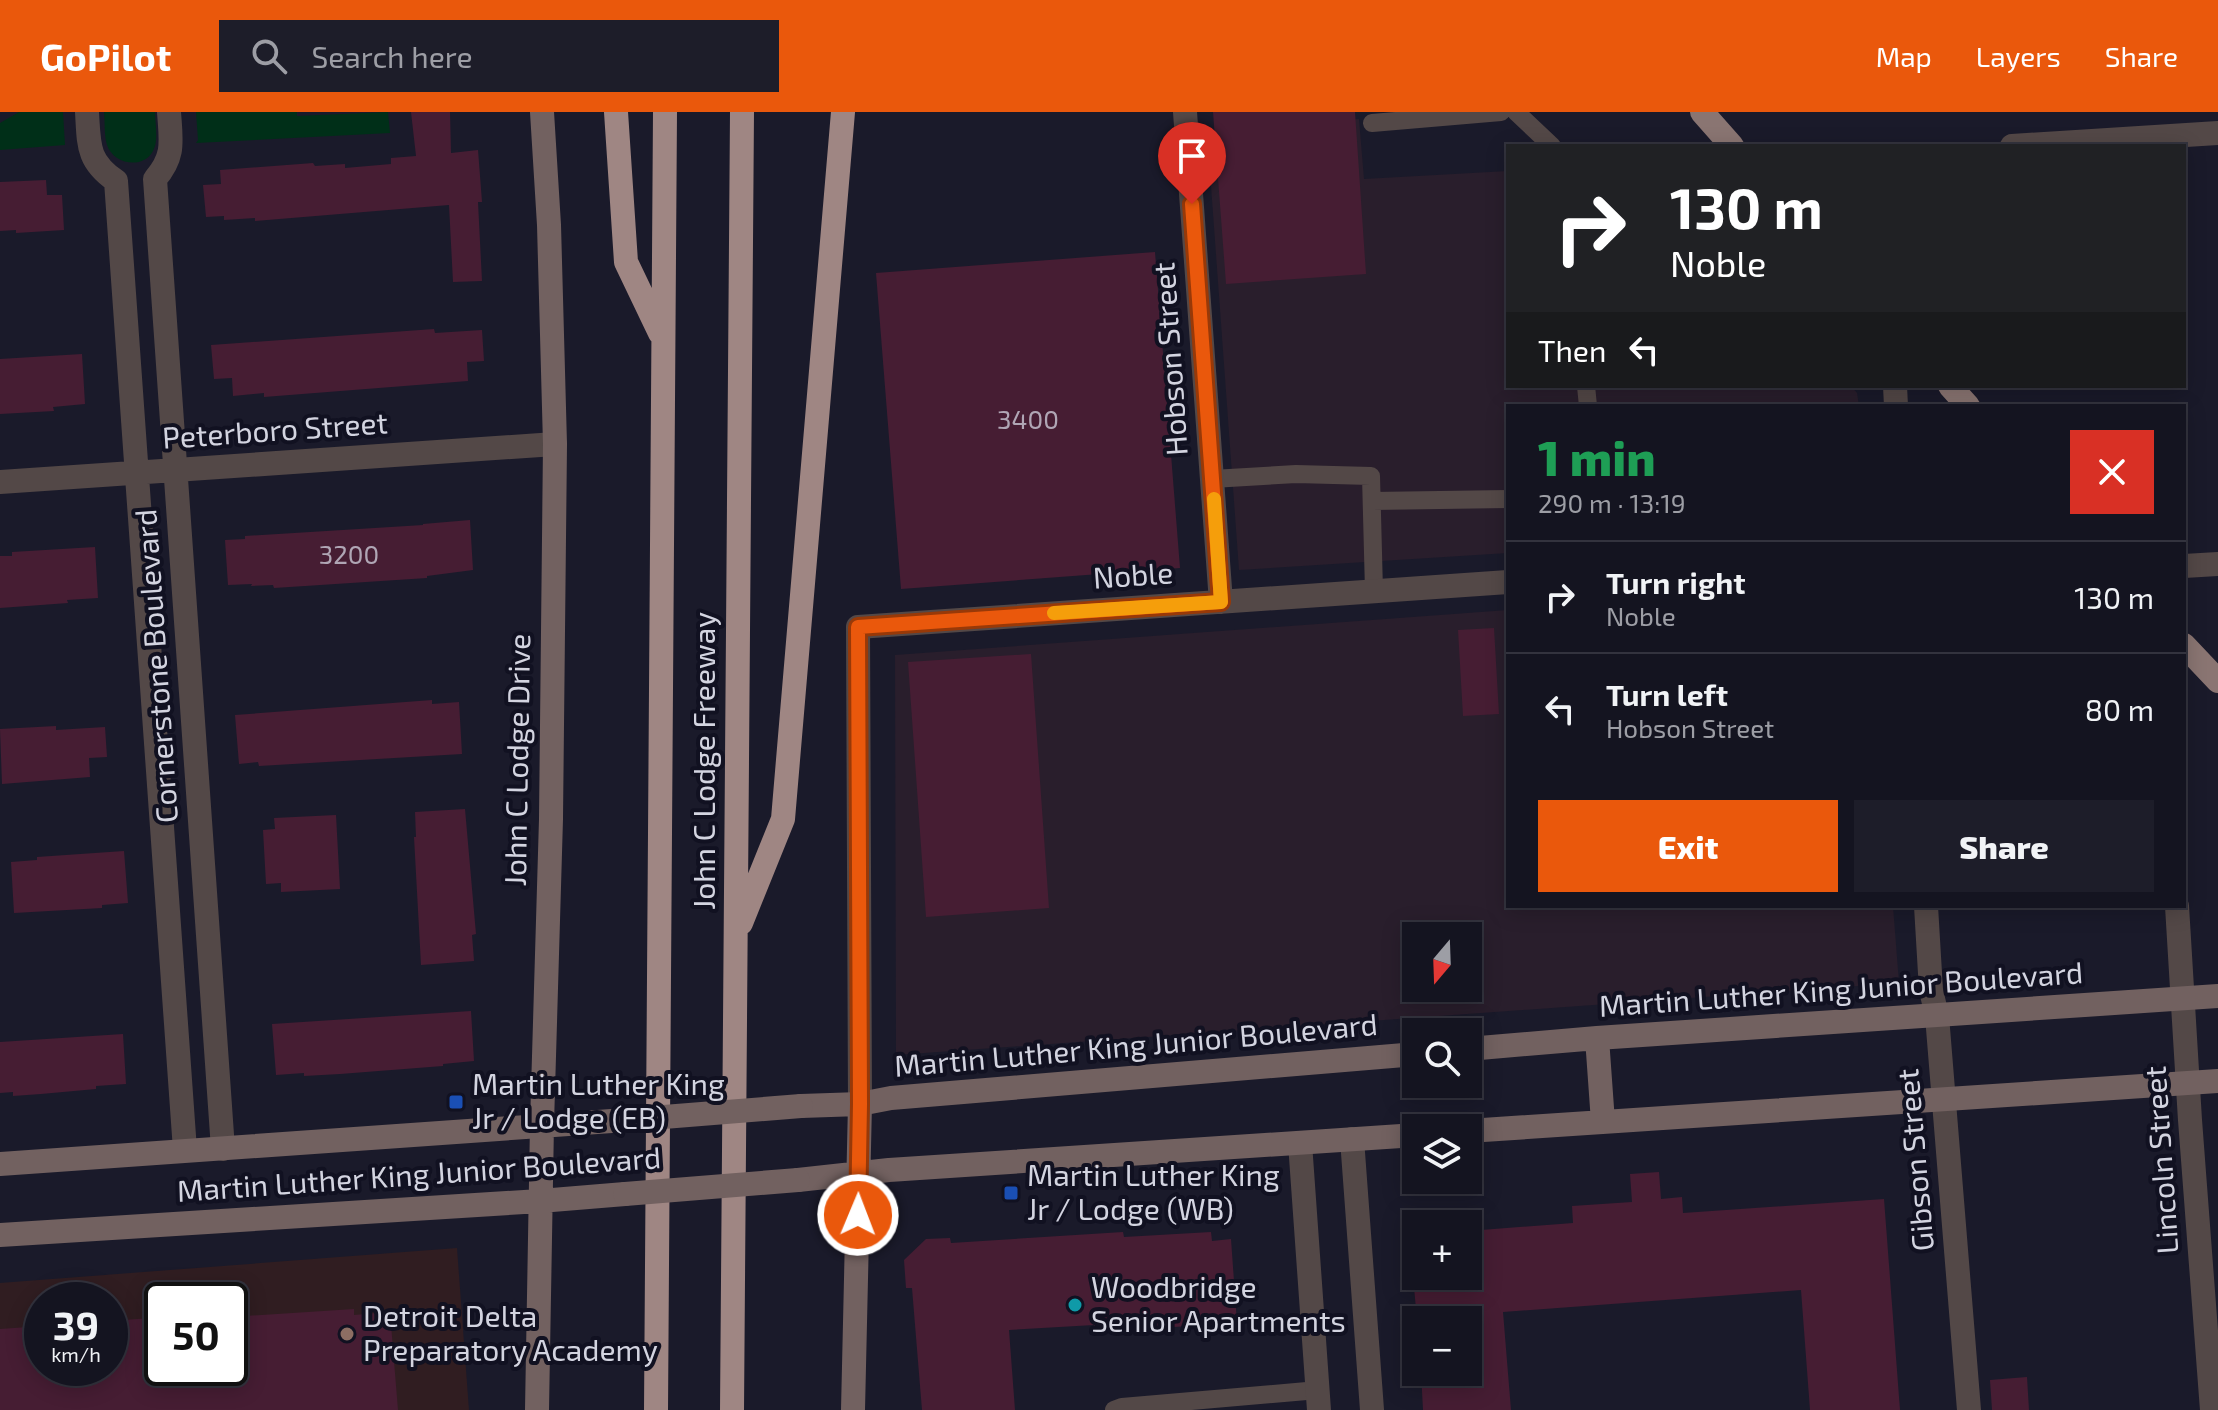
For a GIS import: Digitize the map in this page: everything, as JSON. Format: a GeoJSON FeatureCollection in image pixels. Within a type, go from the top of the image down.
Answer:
{"type":"FeatureCollection","features":[{"type":"Feature","properties":{"kind":"highway"},"geometry":{"type":"LineString","coordinates":[[616,112],[626,262],[662,338]]}},
{"type":"Feature","properties":{"kind":"highway","name":"John C Lodge Freeway"},"geometry":{"type":"LineString","coordinates":[[656,1410],[665,112]]}},
{"type":"Feature","properties":{"kind":"highway","name":"John C Lodge Freeway"},"geometry":{"type":"LineString","coordinates":[[732,1410],[742,112]]}},
{"type":"Feature","properties":{"kind":"highway"},"geometry":{"type":"LineString","coordinates":[[735,936],[783,819],[843,112]]}},
{"type":"Feature","properties":{"kind":"main road","name":"John C Lodge Drive"},"geometry":{"type":"LineString","coordinates":[[537,1410],[551,819],[555,444],[542,112]]}},
{"type":"Feature","properties":{"kind":"main road"},"geometry":{"type":"LineString","coordinates":[[1702,112],[1730,144]]}},
{"type":"Feature","properties":{"kind":"main road"},"geometry":{"type":"LineString","coordinates":[[1952,388],[1966,404]]}},
{"type":"Feature","properties":{"kind":"main road"},"geometry":{"type":"LineString","coordinates":[[2186,647],[2218,681]]}},
{"type":"Feature","properties":{"kind":"main road","name":"Martin Luther King Junior Boulevard"},"geometry":{"type":"LineString","coordinates":[[1482,1048],[2218,996]]}},
{"type":"Feature","properties":{"kind":"main road"},"geometry":{"type":"LineString","coordinates":[[1597,1038],[1603,1122]]}},
{"type":"Feature","properties":{"kind":"main road","name":"Martin Luther King Junior Boulevard"},"geometry":{"type":"LineString","coordinates":[[0,1164],[860,1104],[891,1098],[1402,1055]]}},
{"type":"Feature","properties":{"kind":"main road"},"geometry":{"type":"LineString","coordinates":[[1482,1130],[2218,1081]]}},
{"type":"Feature","properties":{"kind":"main road"},"geometry":{"type":"LineString","coordinates":[[853,1410],[860,1104]]}},
{"type":"Feature","properties":{"kind":"main road","name":"Martin Luther King Junior Boulevard"},"geometry":{"type":"LineString","coordinates":[[0,1235],[540,1201],[798,1180],[858,1172],[1402,1136]]}},
{"type":"Feature","properties":{"kind":"street"},"geometry":{"type":"LineString","coordinates":[[87,112],[89,149],[96,164],[125,185],[155,179]]}},
{"type":"Feature","properties":{"kind":"street","name":"Cornerstone Boulevard"},"geometry":{"type":"LineString","coordinates":[[169,112],[172,146],[169,158],[155,179],[223,1149]]}},
{"type":"Feature","properties":{"kind":"street","name":"Hobson Street"},"geometry":{"type":"LineString","coordinates":[[1185,112],[1221,602]]}},
{"type":"Feature","properties":{"kind":"street"},"geometry":{"type":"LineString","coordinates":[[2044,144],[2218,133]]}},
{"type":"Feature","properties":{"kind":"street","name":"Cornerstone Boulevard"},"geometry":{"type":"LineString","coordinates":[[116,181],[185,1150]]}},
{"type":"Feature","properties":{"kind":"street","name":"Peterboro Street"},"geometry":{"type":"LineString","coordinates":[[0,482],[555,444]]}},
{"type":"Feature","properties":{"kind":"street"},"geometry":{"type":"LineString","coordinates":[[2186,566],[2218,564]]}},
{"type":"Feature","properties":{"kind":"street","name":"Noble"},"geometry":{"type":"LineString","coordinates":[[860,1104],[858,627],[1506,582]]}},
{"type":"Feature","properties":{"kind":"street","name":"Gibson Street"},"geometry":{"type":"LineString","coordinates":[[1926,908],[1969,1410]]}},
{"type":"Feature","properties":{"kind":"street","name":"Lincoln Street"},"geometry":{"type":"LineString","coordinates":[[2177,908],[2212,1410]]}},
{"type":"Feature","properties":{"kind":"street"},"geometry":{"type":"LineString","coordinates":[[1352,1139],[1372,1410]]}},
{"type":"Feature","properties":{"kind":"street"},"geometry":{"type":"LineString","coordinates":[[1300,1143],[1318,1400]]}},
{"type":"Feature","properties":{"kind":"lane"},"geometry":{"type":"LineString","coordinates":[[1372,123],[1501,112]]}},
{"type":"Feature","properties":{"kind":"lane"},"geometry":{"type":"LineString","coordinates":[[1516,112],[1550,144]]}},
{"type":"Feature","properties":{"kind":"lane"},"geometry":{"type":"LineString","coordinates":[[1212,479],[1296,474],[1371,476],[1374,591]]}},
{"type":"Feature","properties":{"kind":"lane"},"geometry":{"type":"LineString","coordinates":[[1372,501],[1506,499]]}},
{"type":"Feature","properties":{"kind":"lane"},"geometry":{"type":"LineString","coordinates":[[1114,1410],[1122,1407],[1318,1400]]}},
{"type":"Feature","properties":{"kind":"shaded area"},"geometry":{"type":"Polygon","coordinates":[[[1359,119],[1364,179],[1506,171],[1506,388],[1853,388],[1859,404],[1506,404],[1506,553],[1239,570],[1207,131],[1359,119]]]}},
{"type":"Feature","properties":{"kind":"shaded area"},"geometry":{"type":"Polygon","coordinates":[[[1506,610],[1506,908],[1893,908],[1899,983],[896,1055],[895,655],[1506,610]]]}},
{"type":"Feature","properties":{"kind":"shaded area","name":"Detroit Delta Preparatory Academy"},"geometry":{"type":"Polygon","coordinates":[[[457,1248],[469,1410],[0,1410],[0,1283],[457,1248]]]}},
{"type":"Feature","properties":{"kind":"green space"},"geometry":{"type":"Polygon","coordinates":[[[19,112],[63,112],[65,145],[0,150],[0,123],[19,112]]]}},
{"type":"Feature","properties":{"kind":"green space"},"geometry":{"type":"Polygon","coordinates":[[[104,112],[155,112],[156,142],[148,157],[142,161],[128,162],[115,157],[107,145],[104,112]]]}},
{"type":"Feature","properties":{"kind":"green space"},"geometry":{"type":"Polygon","coordinates":[[[196,112],[297,112],[297,116],[388,112],[390,133],[196,143],[196,112]]]}},
{"type":"Feature","properties":{"kind":"building"},"geometry":{"type":"Polygon","coordinates":[[[411,112],[450,112],[451,153],[478,150],[482,202],[478,202],[482,281],[453,282],[449,205],[255,221],[255,218],[224,220],[224,216],[206,217],[203,185],[221,184],[220,170],[313,163],[315,166],[345,164],[345,168],[391,164],[391,158],[416,156],[411,112]]]}},
{"type":"Feature","properties":{"kind":"building"},"geometry":{"type":"Polygon","coordinates":[[[1213,112],[1355,112],[1366,274],[1226,284],[1213,112]]]}},
{"type":"Feature","properties":{"kind":"building"},"geometry":{"type":"Polygon","coordinates":[[[46,180],[47,195],[62,195],[64,230],[0,231],[0,182],[46,180]]]}},
{"type":"Feature","properties":{"kind":"building"},"geometry":{"type":"Polygon","coordinates":[[[1155,252],[1180,568],[901,589],[876,273],[1155,252]]]}},
{"type":"Feature","properties":{"kind":"building"},"geometry":{"type":"Polygon","coordinates":[[[434,329],[435,333],[482,330],[484,361],[467,362],[468,381],[264,397],[264,393],[233,396],[232,378],[214,379],[211,345],[434,329]]]}},
{"type":"Feature","properties":{"kind":"building"},"geometry":{"type":"Polygon","coordinates":[[[82,354],[85,404],[53,407],[54,411],[0,414],[0,359],[82,354]]]}},
{"type":"Feature","properties":{"kind":"building"},"geometry":{"type":"Polygon","coordinates":[[[470,520],[473,570],[427,578],[274,588],[273,585],[228,585],[225,540],[470,520]]]}},
{"type":"Feature","properties":{"kind":"building"},"geometry":{"type":"Polygon","coordinates":[[[95,547],[98,598],[0,608],[0,556],[12,556],[12,552],[95,547]]]}},
{"type":"Feature","properties":{"kind":"building"},"geometry":{"type":"Polygon","coordinates":[[[1494,628],[1499,714],[1463,716],[1458,630],[1494,628]]]}},
{"type":"Feature","properties":{"kind":"building"},"geometry":{"type":"Polygon","coordinates":[[[1031,654],[1049,908],[926,917],[908,662],[1031,654]]]}},
{"type":"Feature","properties":{"kind":"building"},"geometry":{"type":"Polygon","coordinates":[[[432,700],[432,704],[459,702],[462,754],[259,766],[258,762],[239,764],[235,715],[432,700]]]}},
{"type":"Feature","properties":{"kind":"building"},"geometry":{"type":"Polygon","coordinates":[[[56,726],[56,730],[105,727],[107,757],[89,758],[90,777],[2,784],[0,729],[56,726]]]}},
{"type":"Feature","properties":{"kind":"building"},"geometry":{"type":"Polygon","coordinates":[[[465,809],[476,934],[472,935],[474,961],[421,965],[415,812],[465,809]]]}},
{"type":"Feature","properties":{"kind":"building"},"geometry":{"type":"Polygon","coordinates":[[[336,815],[340,889],[281,892],[281,883],[266,884],[263,830],[275,829],[274,818],[336,815]]]}},
{"type":"Feature","properties":{"kind":"building"},"geometry":{"type":"Polygon","coordinates":[[[124,851],[128,903],[102,905],[102,908],[14,913],[11,862],[37,860],[37,857],[124,851]]]}},
{"type":"Feature","properties":{"kind":"building"},"geometry":{"type":"Polygon","coordinates":[[[471,1011],[474,1061],[340,1074],[276,1075],[272,1024],[471,1011]]]}},
{"type":"Feature","properties":{"kind":"building"},"geometry":{"type":"Polygon","coordinates":[[[123,1034],[126,1084],[13,1096],[13,1092],[0,1093],[0,1042],[123,1034]]]}},
{"type":"Feature","properties":{"kind":"building"},"geometry":{"type":"Polygon","coordinates":[[[1659,1172],[1661,1199],[1682,1197],[1683,1213],[1884,1199],[1900,1410],[1810,1410],[1801,1290],[1503,1312],[1511,1410],[1423,1410],[1422,1386],[1482,1386],[1482,1306],[1416,1306],[1414,1290],[1482,1290],[1482,1230],[1573,1223],[1572,1206],[1632,1202],[1630,1174],[1659,1172]]]}},
{"type":"Feature","properties":{"kind":"building","name":"Woodbridge Senior Apartments"},"geometry":{"type":"Polygon","coordinates":[[[1123,1232],[1124,1237],[1211,1232],[1212,1241],[1231,1239],[1237,1323],[1094,1332],[1094,1325],[1009,1330],[1015,1410],[922,1410],[912,1288],[906,1288],[904,1260],[926,1239],[950,1238],[951,1243],[1123,1232]]]}},
{"type":"Feature","properties":{"kind":"building"},"geometry":{"type":"Polygon","coordinates":[[[354,1309],[354,1315],[390,1312],[398,1410],[0,1410],[0,1329],[24,1327],[24,1386],[128,1386],[128,1320],[144,1319],[144,1386],[248,1386],[248,1316],[354,1309]]]}},
{"type":"Feature","properties":{"kind":"building"},"geometry":{"type":"Polygon","coordinates":[[[2027,1377],[2029,1410],[1992,1410],[1990,1380],[2027,1377]]]}},
{"type":"Feature","properties":{"kind":"slow traffic"},"geometry":{"type":"LineString","coordinates":[[1054,613],[1221,602],[1214,499]]}},
{"type":"Feature","properties":{"kind":"place","name":"Martin Luther King Jr / Lodge (EB)"},"geometry":{"type":"Point","coordinates":[456,1102]}},
{"type":"Feature","properties":{"kind":"place","name":"Martin Luther King Jr / Lodge (WB)"},"geometry":{"type":"Point","coordinates":[1011,1193]}},
{"type":"Feature","properties":{"kind":"place","name":"Woodbridge Senior Apartments"},"geometry":{"type":"Point","coordinates":[1075,1305]}},
{"type":"Feature","properties":{"kind":"place","name":"Detroit Delta Preparatory Academy"},"geometry":{"type":"Point","coordinates":[347,1334]}},
{"type":"Feature","properties":{"kind":"route"},"geometry":{"type":"LineString","coordinates":[[858,1215],[858,627],[1221,602],[1192,204]]}}]}
